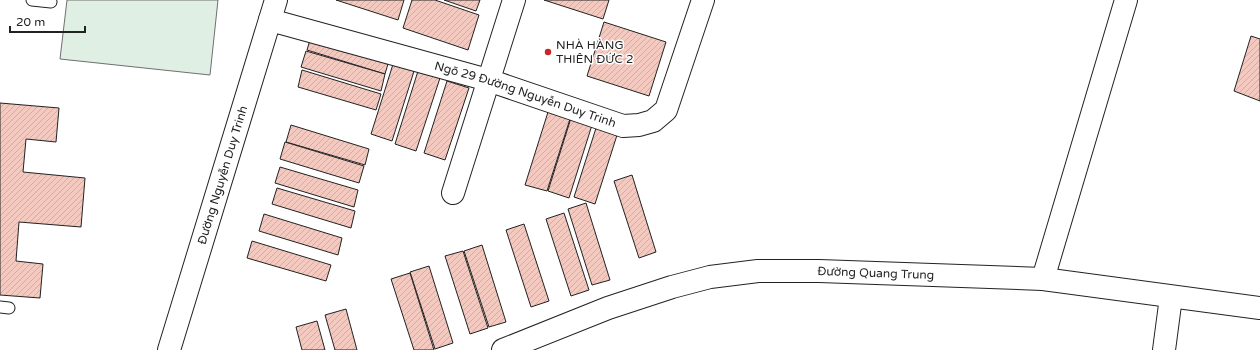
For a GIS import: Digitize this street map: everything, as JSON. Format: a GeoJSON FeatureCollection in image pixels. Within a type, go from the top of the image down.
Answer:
{"type":"FeatureCollection","features":[{"type":"Feature","properties":{"kind":"street"},"geometry":{"type":"LineString","coordinates":[[453,193],[514,0]]}},
{"type":"Feature","properties":{"kind":"street","name":"Ngõ 29 Đường Nguyễn Duy Trinh"},"geometry":{"type":"LineString","coordinates":[[273,10],[623,126],[639,125],[653,121],[666,110],[703,0]]}},
{"type":"Feature","properties":{"kind":"street"},"geometry":{"type":"LineString","coordinates":[[1044,279],[1126,0]]}},
{"type":"Feature","properties":{"kind":"street","name":"Đường Nguyễn Duy Trinh"},"geometry":{"type":"LineString","coordinates":[[168,350],[273,10]]}},
{"type":"Feature","properties":{"kind":"street","name":"Đường Quang Trung"},"geometry":{"type":"LineString","coordinates":[[503,350],[608,308],[672,286],[710,277],[758,271],[819,271],[1044,279],[1260,308]]}},
{"type":"Feature","properties":{"kind":"street"},"geometry":{"type":"LineString","coordinates":[[1164,350],[1171,297]]}},
{"type":"Feature","properties":{"kind":"lane"},"geometry":{"type":"LineString","coordinates":[[32,0],[51,2]]}},
{"type":"Feature","properties":{"kind":"green space"},"geometry":{"type":"Polygon","coordinates":[[[67,0],[218,0],[210,75],[60,59],[67,0]]]}},
{"type":"Feature","properties":{"kind":"building"},"geometry":{"type":"Polygon","coordinates":[[[336,0],[404,0],[398,20],[336,0]]]}},
{"type":"Feature","properties":{"kind":"building"},"geometry":{"type":"Polygon","coordinates":[[[412,0],[435,0],[479,15],[468,50],[403,28],[412,0]]]}},
{"type":"Feature","properties":{"kind":"building"},"geometry":{"type":"Polygon","coordinates":[[[444,0],[480,0],[476,11],[444,0]]]}},
{"type":"Feature","properties":{"kind":"building"},"geometry":{"type":"Polygon","coordinates":[[[544,0],[609,0],[603,19],[544,0]]]}},
{"type":"Feature","properties":{"kind":"building"},"geometry":{"type":"Polygon","coordinates":[[[604,22],[666,42],[649,96],[587,76],[604,22]]]}},
{"type":"Feature","properties":{"kind":"building"},"geometry":{"type":"Polygon","coordinates":[[[312,33],[390,57],[385,74],[307,50],[312,33]]]}},
{"type":"Feature","properties":{"kind":"building"},"geometry":{"type":"Polygon","coordinates":[[[1251,36],[1260,39],[1260,101],[1234,91],[1251,36]]]}},
{"type":"Feature","properties":{"kind":"building"},"geometry":{"type":"Polygon","coordinates":[[[306,51],[385,74],[381,91],[301,67],[306,51]]]}},
{"type":"Feature","properties":{"kind":"building"},"geometry":{"type":"Polygon","coordinates":[[[394,61],[415,68],[392,141],[371,134],[394,61]]]}},
{"type":"Feature","properties":{"kind":"building"},"geometry":{"type":"Polygon","coordinates":[[[302,70],[381,94],[376,110],[298,87],[302,70]]]}},
{"type":"Feature","properties":{"kind":"building"},"geometry":{"type":"Polygon","coordinates":[[[418,71],[440,78],[416,151],[395,144],[418,71]]]}},
{"type":"Feature","properties":{"kind":"building"},"geometry":{"type":"Polygon","coordinates":[[[447,81],[469,88],[445,160],[424,153],[447,81]]]}},
{"type":"Feature","properties":{"kind":"building"},"geometry":{"type":"Polygon","coordinates":[[[0,103],[59,108],[56,142],[26,139],[23,172],[85,178],[81,227],[19,222],[16,261],[43,264],[40,298],[0,295],[0,103]]]}},
{"type":"Feature","properties":{"kind":"building"},"geometry":{"type":"Polygon","coordinates":[[[548,112],[570,119],[547,191],[525,185],[548,112]]]}},
{"type":"Feature","properties":{"kind":"building"},"geometry":{"type":"Polygon","coordinates":[[[571,118],[592,125],[569,198],[548,191],[571,118]]]}},
{"type":"Feature","properties":{"kind":"building"},"geometry":{"type":"Polygon","coordinates":[[[291,125],[369,149],[365,165],[286,142],[291,125]]]}},
{"type":"Feature","properties":{"kind":"building"},"geometry":{"type":"Polygon","coordinates":[[[597,125],[618,132],[595,204],[574,197],[597,125]]]}},
{"type":"Feature","properties":{"kind":"building"},"geometry":{"type":"Polygon","coordinates":[[[285,142],[364,166],[359,183],[280,159],[285,142]]]}},
{"type":"Feature","properties":{"kind":"building"},"geometry":{"type":"Polygon","coordinates":[[[280,167],[358,190],[354,207],[275,183],[280,167]]]}},
{"type":"Feature","properties":{"kind":"building"},"geometry":{"type":"Polygon","coordinates":[[[632,175],[656,252],[639,258],[614,181],[632,175]]]}},
{"type":"Feature","properties":{"kind":"building"},"geometry":{"type":"Polygon","coordinates":[[[277,188],[355,211],[351,228],[272,204],[277,188]]]}},
{"type":"Feature","properties":{"kind":"building"},"geometry":{"type":"Polygon","coordinates":[[[586,203],[610,280],[592,285],[568,209],[586,203]]]}},
{"type":"Feature","properties":{"kind":"building"},"geometry":{"type":"Polygon","coordinates":[[[564,213],[589,290],[571,296],[546,219],[564,213]]]}},
{"type":"Feature","properties":{"kind":"building"},"geometry":{"type":"Polygon","coordinates":[[[264,214],[342,238],[338,255],[259,231],[264,214]]]}},
{"type":"Feature","properties":{"kind":"building"},"geometry":{"type":"Polygon","coordinates":[[[524,224],[549,301],[531,307],[506,230],[524,224]]]}},
{"type":"Feature","properties":{"kind":"building"},"geometry":{"type":"Polygon","coordinates":[[[252,241],[331,265],[326,281],[247,258],[252,241]]]}},
{"type":"Feature","properties":{"kind":"building"},"geometry":{"type":"Polygon","coordinates":[[[482,245],[506,322],[489,327],[464,251],[482,245]]]}},
{"type":"Feature","properties":{"kind":"building"},"geometry":{"type":"Polygon","coordinates":[[[463,251],[488,328],[470,334],[445,256],[463,251]]]}},
{"type":"Feature","properties":{"kind":"building"},"geometry":{"type":"Polygon","coordinates":[[[429,266],[453,343],[435,349],[410,272],[429,266]]]}},
{"type":"Feature","properties":{"kind":"building"},"geometry":{"type":"Polygon","coordinates":[[[410,273],[434,350],[414,350],[391,279],[410,273]]]}},
{"type":"Feature","properties":{"kind":"building"},"geometry":{"type":"Polygon","coordinates":[[[346,309],[357,350],[335,350],[325,315],[346,309]]]}},
{"type":"Feature","properties":{"kind":"building"},"geometry":{"type":"Polygon","coordinates":[[[317,321],[325,350],[302,350],[296,327],[317,321]]]}},
{"type":"Feature","properties":{"kind":"place","name":"NHÀ HÀNG THIÊN ĐỨC 2"},"geometry":{"type":"Point","coordinates":[548,52]}}]}
